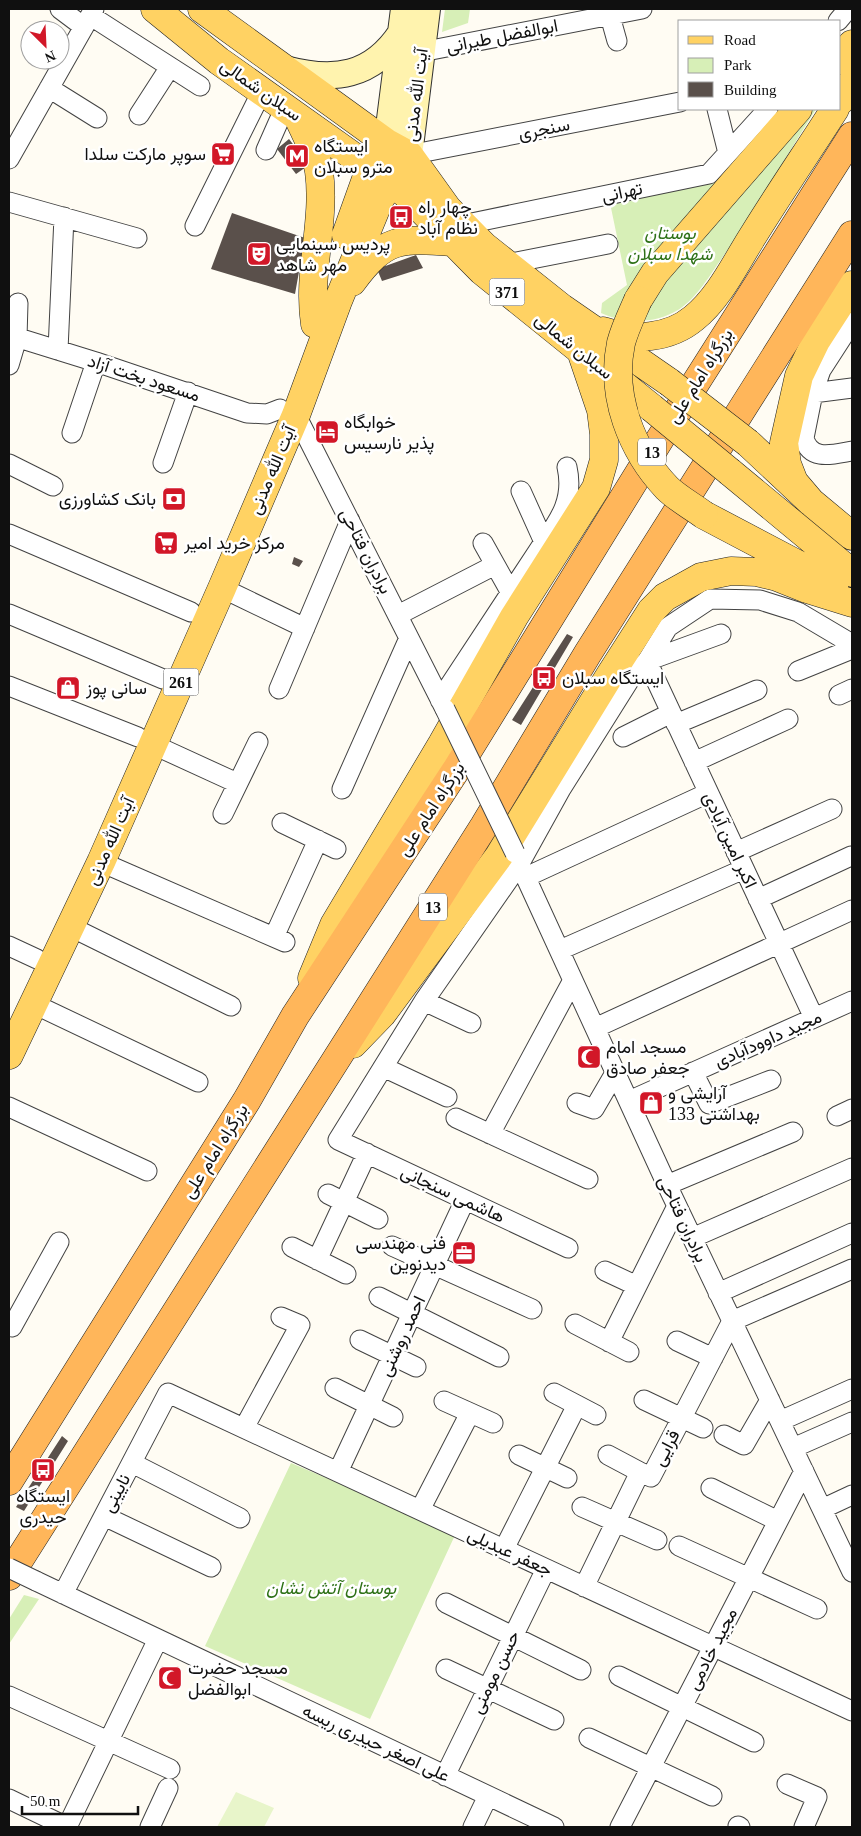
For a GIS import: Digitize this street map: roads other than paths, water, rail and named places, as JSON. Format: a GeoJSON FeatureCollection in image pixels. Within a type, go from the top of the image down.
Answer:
{"type":"FeatureCollection","features":[{"type":"Feature","properties":{"kind":"highway","name":"بزرگراه امام علی"},"geometry":{"type":"LineString","coordinates":[[9,1480],[241,1108],[295,1016],[456,770],[660,439],[852,136]]}},
{"type":"Feature","properties":{"kind":"highway","name":"13"},"geometry":{"type":"LineString","coordinates":[[9,1576],[484,826],[588,653],[852,235]]}},
{"type":"Feature","properties":{"kind":"main road","name":"سبلان شمالی"},"geometry":{"type":"LineString","coordinates":[[154,9],[457,234],[506,264],[562,308],[669,382],[748,443],[810,502],[852,536]]}},
{"type":"Feature","properties":{"kind":"main road","name":"371"},"geometry":{"type":"LineString","coordinates":[[202,9],[398,149]]}},
{"type":"Feature","properties":{"kind":"main road","name":"آیت الله مدنی"},"geometry":{"type":"LineString","coordinates":[[9,1016],[222,588],[288,412],[314,324],[380,175],[398,149],[421,52],[428,9]]}},
{"type":"Feature","properties":{"kind":"main road"},"geometry":{"type":"LineString","coordinates":[[285,69],[308,75],[327,76],[368,66],[384,56],[402,21]]}},
{"type":"Feature","properties":{"kind":"main road","name":"آیت الله مدنی"},"geometry":{"type":"LineString","coordinates":[[398,149],[402,21]]}},
{"type":"Feature","properties":{"kind":"main road"},"geometry":{"type":"LineString","coordinates":[[841,59],[852,44]]}},
{"type":"Feature","properties":{"kind":"main road"},"geometry":{"type":"LineString","coordinates":[[841,99],[852,82]]}},
{"type":"Feature","properties":{"kind":"main road"},"geometry":{"type":"LineString","coordinates":[[797,110],[655,273],[638,300],[627,326],[620,351],[619,390],[624,415],[636,445],[650,468],[668,489],[704,515],[816,574],[852,599]]}},
{"type":"Feature","properties":{"kind":"main road"},"geometry":{"type":"LineString","coordinates":[[592,327],[636,338],[656,336],[677,329],[694,318],[723,283],[834,110]]}},
{"type":"Feature","properties":{"kind":"main road"},"geometry":{"type":"LineString","coordinates":[[291,112],[316,155],[319,172],[319,236],[312,305],[314,324]]}},
{"type":"Feature","properties":{"kind":"main road","name":"سبلان شمالی"},"geometry":{"type":"LineString","coordinates":[[398,149],[482,271],[852,573]]}},
{"type":"Feature","properties":{"kind":"main road","name":"آیت الله مدنی"},"geometry":{"type":"LineString","coordinates":[[9,1055],[101,862],[146,741],[162,679],[191,612],[288,412],[338,301],[380,199],[380,175]]}},
{"type":"Feature","properties":{"kind":"main road"},"geometry":{"type":"LineString","coordinates":[[338,301],[368,263],[392,245],[410,239],[457,234]]}},
{"type":"Feature","properties":{"kind":"main road"},"geometry":{"type":"LineString","coordinates":[[810,502],[794,482],[787,464],[784,444],[799,376],[816,341],[852,285]]}},
{"type":"Feature","properties":{"kind":"main road"},"geometry":{"type":"LineString","coordinates":[[295,1016],[334,925],[442,744],[514,618],[596,488],[604,460],[604,434],[601,410],[582,354]]}},
{"type":"Feature","properties":{"kind":"main road"},"geometry":{"type":"LineString","coordinates":[[333,1065],[382,1014],[499,856],[651,611],[665,597],[701,577],[731,571],[756,572],[777,577],[807,589],[852,603]]}},
{"type":"Feature","properties":{"kind":"street"},"geometry":{"type":"LineString","coordinates":[[60,9],[90,17],[200,86]]}},
{"type":"Feature","properties":{"kind":"street","name":"ابوالفضل طیرانی"},"geometry":{"type":"LineString","coordinates":[[421,52],[642,9]]}},
{"type":"Feature","properties":{"kind":"street"},"geometry":{"type":"LineString","coordinates":[[839,20],[848,9]]}},
{"type":"Feature","properties":{"kind":"street"},"geometry":{"type":"LineString","coordinates":[[610,16],[617,41]]}},
{"type":"Feature","properties":{"kind":"street"},"geometry":{"type":"LineString","coordinates":[[9,159],[90,17]]}},
{"type":"Feature","properties":{"kind":"street"},"geometry":{"type":"LineString","coordinates":[[139,115],[170,67]]}},
{"type":"Feature","properties":{"kind":"street"},"geometry":{"type":"LineString","coordinates":[[49,88],[97,118]]}},
{"type":"Feature","properties":{"kind":"street"},"geometry":{"type":"LineString","coordinates":[[195,226],[262,91]]}},
{"type":"Feature","properties":{"kind":"street","name":"سنجری"},"geometry":{"type":"LineString","coordinates":[[398,149],[678,102]]}},
{"type":"Feature","properties":{"kind":"street"},"geometry":{"type":"LineString","coordinates":[[717,110],[728,153]]}},
{"type":"Feature","properties":{"kind":"street","name":"تهرانی"},"geometry":{"type":"LineString","coordinates":[[457,234],[709,174],[767,110]]}},
{"type":"Feature","properties":{"kind":"street"},"geometry":{"type":"LineString","coordinates":[[266,150],[291,112]]}},
{"type":"Feature","properties":{"kind":"street"},"geometry":{"type":"LineString","coordinates":[[9,202],[137,238]]}},
{"type":"Feature","properties":{"kind":"street"},"geometry":{"type":"LineString","coordinates":[[58,350],[64,217]]}},
{"type":"Feature","properties":{"kind":"street"},"geometry":{"type":"LineString","coordinates":[[506,264],[608,244]]}},
{"type":"Feature","properties":{"kind":"street"},"geometry":{"type":"LineString","coordinates":[[9,365],[18,303]]}},
{"type":"Feature","properties":{"kind":"street"},"geometry":{"type":"LineString","coordinates":[[852,322],[821,370],[813,393],[804,438],[810,450],[814,453],[824,455],[852,451]]}},
{"type":"Feature","properties":{"kind":"street","name":"مسعود بخت آزاد"},"geometry":{"type":"LineString","coordinates":[[13,336],[188,392],[247,414],[288,412]]}},
{"type":"Feature","properties":{"kind":"street"},"geometry":{"type":"LineString","coordinates":[[72,433],[96,362]]}},
{"type":"Feature","properties":{"kind":"street"},"geometry":{"type":"LineString","coordinates":[[813,393],[852,388]]}},
{"type":"Feature","properties":{"kind":"street"},"geometry":{"type":"LineString","coordinates":[[163,463],[188,392]]}},
{"type":"Feature","properties":{"kind":"street","name":"برادران فتاحی"},"geometry":{"type":"LineString","coordinates":[[288,412],[350,521],[440,699],[560,950],[666,1185],[852,1569]]}},
{"type":"Feature","properties":{"kind":"street"},"geometry":{"type":"LineString","coordinates":[[9,464],[53,486]]}},
{"type":"Feature","properties":{"kind":"street"},"geometry":{"type":"LineString","coordinates":[[440,699],[562,516],[568,500],[570,480],[567,467]]}},
{"type":"Feature","properties":{"kind":"street"},"geometry":{"type":"LineString","coordinates":[[521,490],[544,542]]}},
{"type":"Feature","properties":{"kind":"street"},"geometry":{"type":"LineString","coordinates":[[278,689],[350,521]]}},
{"type":"Feature","properties":{"kind":"street"},"geometry":{"type":"LineString","coordinates":[[9,534],[191,612]]}},
{"type":"Feature","properties":{"kind":"street"},"geometry":{"type":"LineString","coordinates":[[483,543],[511,593]]}},
{"type":"Feature","properties":{"kind":"street"},"geometry":{"type":"LineString","coordinates":[[398,615],[495,565]]}},
{"type":"Feature","properties":{"kind":"street"},"geometry":{"type":"LineString","coordinates":[[222,588],[305,628]]}},
{"type":"Feature","properties":{"kind":"street"},"geometry":{"type":"LineString","coordinates":[[447,1097],[383,1067],[424,1001],[520,864],[561,789],[632,676],[647,661],[668,627],[710,599],[760,600],[798,612],[852,644]]}},
{"type":"Feature","properties":{"kind":"street"},"geometry":{"type":"LineString","coordinates":[[9,614],[162,679]]}},
{"type":"Feature","properties":{"kind":"street"},"geometry":{"type":"LineString","coordinates":[[647,661],[721,634]]}},
{"type":"Feature","properties":{"kind":"street"},"geometry":{"type":"LineString","coordinates":[[342,788],[409,638]]}},
{"type":"Feature","properties":{"kind":"street"},"geometry":{"type":"LineString","coordinates":[[798,671],[852,648]]}},
{"type":"Feature","properties":{"kind":"street","name":"اکبر امین آبادی"},"geometry":{"type":"LineString","coordinates":[[647,661],[814,1018]]}},
{"type":"Feature","properties":{"kind":"street"},"geometry":{"type":"LineString","coordinates":[[9,686],[146,741],[237,783]]}},
{"type":"Feature","properties":{"kind":"street"},"geometry":{"type":"LineString","coordinates":[[623,736],[757,690]]}},
{"type":"Feature","properties":{"kind":"street"},"geometry":{"type":"LineString","coordinates":[[694,762],[788,719]]}},
{"type":"Feature","properties":{"kind":"street"},"geometry":{"type":"LineString","coordinates":[[223,814],[258,742]]}},
{"type":"Feature","properties":{"kind":"street"},"geometry":{"type":"LineString","coordinates":[[520,864],[708,793]]}},
{"type":"Feature","properties":{"kind":"street"},"geometry":{"type":"LineString","coordinates":[[560,950],[740,860],[832,809]]}},
{"type":"Feature","properties":{"kind":"street"},"geometry":{"type":"LineString","coordinates":[[282,823],[336,849]]}},
{"type":"Feature","properties":{"kind":"street"},"geometry":{"type":"LineString","coordinates":[[101,862],[279,939],[318,840]]}},
{"type":"Feature","properties":{"kind":"street"},"geometry":{"type":"LineString","coordinates":[[758,899],[851,856]]}},
{"type":"Feature","properties":{"kind":"street"},"geometry":{"type":"LineString","coordinates":[[595,1028],[780,946],[852,910]]}},
{"type":"Feature","properties":{"kind":"street"},"geometry":{"type":"LineString","coordinates":[[71,927],[231,1006]]}},
{"type":"Feature","properties":{"kind":"street"},"geometry":{"type":"LineString","coordinates":[[9,946],[37,959]]}},
{"type":"Feature","properties":{"kind":"street"},"geometry":{"type":"LineString","coordinates":[[490,1134],[573,980]]}},
{"type":"Feature","properties":{"kind":"street"},"geometry":{"type":"LineString","coordinates":[[424,1001],[471,1023]]}},
{"type":"Feature","properties":{"kind":"street","name":"مجید داوودآبادی"},"geometry":{"type":"LineString","coordinates":[[629,1101],[852,1001]]}},
{"type":"Feature","properties":{"kind":"street"},"geometry":{"type":"LineString","coordinates":[[34,1004],[198,1082]]}},
{"type":"Feature","properties":{"kind":"street","name":"هاشمی سنجانی"},"geometry":{"type":"LineString","coordinates":[[383,1067],[338,1140],[568,1248]]}},
{"type":"Feature","properties":{"kind":"street"},"geometry":{"type":"LineString","coordinates":[[693,1072],[709,1104],[771,1080]]}},
{"type":"Feature","properties":{"kind":"street"},"geometry":{"type":"LineString","coordinates":[[577,1103],[594,1109],[615,1073]]}},
{"type":"Feature","properties":{"kind":"street"},"geometry":{"type":"LineString","coordinates":[[9,1107],[147,1171]]}},
{"type":"Feature","properties":{"kind":"street"},"geometry":{"type":"LineString","coordinates":[[456,1118],[588,1179]]}},
{"type":"Feature","properties":{"kind":"street"},"geometry":{"type":"LineString","coordinates":[[666,1185],[793,1132]]}},
{"type":"Feature","properties":{"kind":"street"},"geometry":{"type":"LineString","coordinates":[[317,1260],[336,1198],[367,1153]]}},
{"type":"Feature","properties":{"kind":"street"},"geometry":{"type":"LineString","coordinates":[[692,1238],[852,1168]]}},
{"type":"Feature","properties":{"kind":"street"},"geometry":{"type":"LineString","coordinates":[[336,1198],[378,1219]]}},
{"type":"Feature","properties":{"kind":"street","name":"احمد روشنی"},"geometry":{"type":"LineString","coordinates":[[338,1472],[465,1200]]}},
{"type":"Feature","properties":{"kind":"street"},"geometry":{"type":"LineString","coordinates":[[609,1342],[677,1206]]}},
{"type":"Feature","properties":{"kind":"street"},"geometry":{"type":"LineString","coordinates":[[718,1293],[852,1233]]}},
{"type":"Feature","properties":{"kind":"street"},"geometry":{"type":"LineString","coordinates":[[10,1326],[59,1242]]}},
{"type":"Feature","properties":{"kind":"street"},"geometry":{"type":"LineString","coordinates":[[392,1246],[532,1309]]}},
{"type":"Feature","properties":{"kind":"street"},"geometry":{"type":"LineString","coordinates":[[292,1247],[346,1274]]}},
{"type":"Feature","properties":{"kind":"street"},"geometry":{"type":"LineString","coordinates":[[732,1321],[852,1268]]}},
{"type":"Feature","properties":{"kind":"street"},"geometry":{"type":"LineString","coordinates":[[605,1271],[637,1286]]}},
{"type":"Feature","properties":{"kind":"street"},"geometry":{"type":"LineString","coordinates":[[379,1297],[499,1357]]}},
{"type":"Feature","properties":{"kind":"street"},"geometry":{"type":"LineString","coordinates":[[244,1428],[300,1325],[281,1317]]}},
{"type":"Feature","properties":{"kind":"street","name":"قرایی"},"geometry":{"type":"LineString","coordinates":[[584,1586],[640,1472],[651,1477],[732,1321]]}},
{"type":"Feature","properties":{"kind":"street"},"geometry":{"type":"LineString","coordinates":[[575,1324],[629,1352]]}},
{"type":"Feature","properties":{"kind":"street"},"geometry":{"type":"LineString","coordinates":[[360,1340],[416,1367]]}},
{"type":"Feature","properties":{"kind":"street"},"geometry":{"type":"LineString","coordinates":[[678,1341],[713,1358]]}},
{"type":"Feature","properties":{"kind":"street"},"geometry":{"type":"LineString","coordinates":[[335,1388],[393,1417]]}},
{"type":"Feature","properties":{"kind":"street"},"geometry":{"type":"LineString","coordinates":[[780,1421],[852,1390]]}},
{"type":"Feature","properties":{"kind":"street","name":"جعفر عبدیلی"},"geometry":{"type":"LineString","coordinates":[[168,1393],[852,1711]]}},
{"type":"Feature","properties":{"kind":"street","name":"نایینی"},"geometry":{"type":"LineString","coordinates":[[63,1594],[168,1393]]}},
{"type":"Feature","properties":{"kind":"street"},"geometry":{"type":"LineString","coordinates":[[554,1393],[596,1415]]}},
{"type":"Feature","properties":{"kind":"street"},"geometry":{"type":"LineString","coordinates":[[644,1400],[703,1428]]}},
{"type":"Feature","properties":{"kind":"street"},"geometry":{"type":"LineString","coordinates":[[724,1435],[744,1445],[770,1400]]}},
{"type":"Feature","properties":{"kind":"street"},"geometry":{"type":"LineString","coordinates":[[444,1401],[494,1423]]}},
{"type":"Feature","properties":{"kind":"street"},"geometry":{"type":"LineString","coordinates":[[504,1549],[577,1405]]}},
{"type":"Feature","properties":{"kind":"street"},"geometry":{"type":"LineString","coordinates":[[420,1510],[470,1413]]}},
{"type":"Feature","properties":{"kind":"street"},"geometry":{"type":"LineString","coordinates":[[793,1448],[852,1422]]}},
{"type":"Feature","properties":{"kind":"street"},"geometry":{"type":"LineString","coordinates":[[608,1455],[640,1472]]}},
{"type":"Feature","properties":{"kind":"street"},"geometry":{"type":"LineString","coordinates":[[519,1456],[567,1478]]}},
{"type":"Feature","properties":{"kind":"street"},"geometry":{"type":"LineString","coordinates":[[132,1463],[240,1518]]}},
{"type":"Feature","properties":{"kind":"street","name":"مجید خادمی"},"geometry":{"type":"LineString","coordinates":[[620,1827],[804,1471]]}},
{"type":"Feature","properties":{"kind":"street"},"geometry":{"type":"LineString","coordinates":[[711,1488],[778,1521]]}},
{"type":"Feature","properties":{"kind":"street"},"geometry":{"type":"LineString","coordinates":[[822,1509],[852,1495]]}},
{"type":"Feature","properties":{"kind":"street"},"geometry":{"type":"LineString","coordinates":[[582,1507],[657,1540]]}},
{"type":"Feature","properties":{"kind":"street"},"geometry":{"type":"LineString","coordinates":[[104,1516],[211,1567]]}},
{"type":"Feature","properties":{"kind":"street"},"geometry":{"type":"LineString","coordinates":[[679,1546],[817,1609]]}},
{"type":"Feature","properties":{"kind":"street","name":"علی اصغر حیدری ریسه"},"geometry":{"type":"LineString","coordinates":[[9,1568],[554,1827]]}},
{"type":"Feature","properties":{"kind":"street","name":"حسن مومنی"},"geometry":{"type":"LineString","coordinates":[[445,1776],[546,1569]]}},
{"type":"Feature","properties":{"kind":"street"},"geometry":{"type":"LineString","coordinates":[[446,1603],[581,1670]]}},
{"type":"Feature","properties":{"kind":"street"},"geometry":{"type":"LineString","coordinates":[[9,1800],[67,1827],[158,1639]]}},
{"type":"Feature","properties":{"kind":"street"},"geometry":{"type":"LineString","coordinates":[[446,1669],[554,1720]]}},
{"type":"Feature","properties":{"kind":"street"},"geometry":{"type":"LineString","coordinates":[[618,1676],[754,1742]]}},
{"type":"Feature","properties":{"kind":"street"},"geometry":{"type":"LineString","coordinates":[[11,1703],[109,1740],[170,1769]]}},
{"type":"Feature","properties":{"kind":"street"},"geometry":{"type":"LineString","coordinates":[[588,1738],[712,1796]]}},
{"type":"Feature","properties":{"kind":"street"},"geometry":{"type":"LineString","coordinates":[[787,1784],[817,1797],[804,1827]]}},
{"type":"Feature","properties":{"kind":"street"},"geometry":{"type":"LineString","coordinates":[[150,1827],[168,1788]]}},
{"type":"Feature","properties":{"kind":"street"},"geometry":{"type":"LineString","coordinates":[[473,1827],[488,1796]]}},
{"type":"Feature","properties":{"kind":"place","name":"سوپر مارکت سلدا"},"geometry":{"type":"Point","coordinates":[223,154]}},
{"type":"Feature","properties":{"kind":"place","name":"ایستگاه مترو سبلان"},"geometry":{"type":"Point","coordinates":[297,156]}},
{"type":"Feature","properties":{"kind":"place","name":"چهار راه نظام آباد"},"geometry":{"type":"Point","coordinates":[401,217]}},
{"type":"Feature","properties":{"kind":"place","name":"پردیس سینمایی مهر شاهد"},"geometry":{"type":"Point","coordinates":[259,254]}},
{"type":"Feature","properties":{"kind":"place","name":"خوابگاه پذیر نارسیس"},"geometry":{"type":"Point","coordinates":[327,432]}},
{"type":"Feature","properties":{"kind":"place","name":"بانک کشاورزی"},"geometry":{"type":"Point","coordinates":[174,499]}},
{"type":"Feature","properties":{"kind":"place","name":"مرکز خرید امیر"},"geometry":{"type":"Point","coordinates":[166,543]}},
{"type":"Feature","properties":{"kind":"place","name":"ایستگاه سبلان"},"geometry":{"type":"Point","coordinates":[544,678]}},
{"type":"Feature","properties":{"kind":"place","name":"سانی پوز"},"geometry":{"type":"Point","coordinates":[68,688]}},
{"type":"Feature","properties":{"kind":"place","name":"مسجد امام جعفر صادق"},"geometry":{"type":"Point","coordinates":[589,1057]}},
{"type":"Feature","properties":{"kind":"place","name":"آرایشی و بهداشتی 133"},"geometry":{"type":"Point","coordinates":[651,1103]}},
{"type":"Feature","properties":{"kind":"place","name":"فنی مهندسی دیدنوین"},"geometry":{"type":"Point","coordinates":[464,1253]}},
{"type":"Feature","properties":{"kind":"place","name":"ایستگاه حیدری"},"geometry":{"type":"Point","coordinates":[43,1470]}},
{"type":"Feature","properties":{"kind":"place","name":"مسجد حضرت ابوالفضل"},"geometry":{"type":"Point","coordinates":[170,1678]}},
{"type":"Feature","properties":{"kind":"park label","name":"بوستان شهدا سبلان"},"geometry":{"type":"Point","coordinates":[670,243]}},
{"type":"Feature","properties":{"kind":"park label","name":"بوستان آتش نشان"},"geometry":{"type":"Point","coordinates":[331,1588]}}]}
